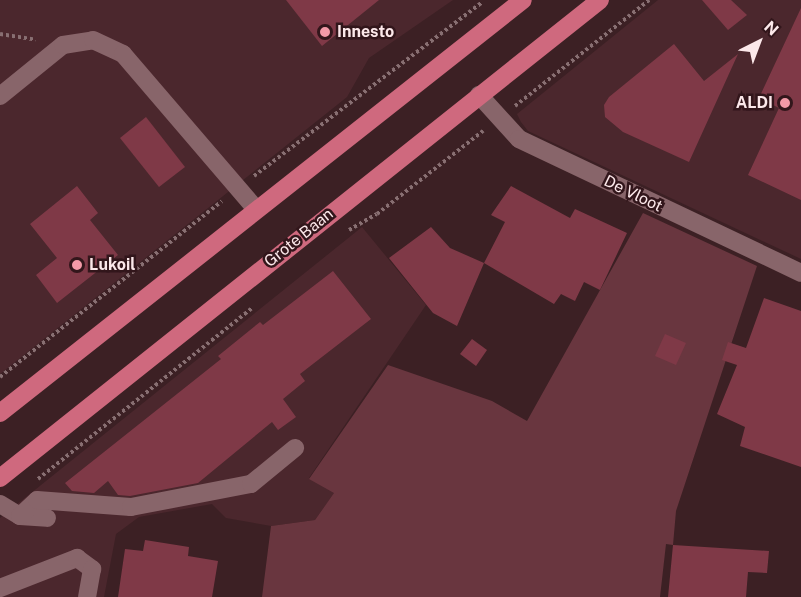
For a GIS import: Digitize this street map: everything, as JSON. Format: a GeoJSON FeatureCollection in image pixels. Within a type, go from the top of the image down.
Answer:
{"type":"FeatureCollection","features":[{"type":"Feature","properties":{"kind":"main road"},"geometry":{"type":"LineString","coordinates":[[0,413],[255,209],[523,0]]}},
{"type":"Feature","properties":{"kind":"main road","name":"Grote Baan"},"geometry":{"type":"LineString","coordinates":[[0,478],[479,94],[600,0]]}},
{"type":"Feature","properties":{"kind":"street"},"geometry":{"type":"LineString","coordinates":[[0,96],[63,45],[93,40],[123,54],[255,209]]}},
{"type":"Feature","properties":{"kind":"street","name":"De Vloot"},"geometry":{"type":"LineString","coordinates":[[479,94],[510,132],[536,148],[801,273]]}},
{"type":"Feature","properties":{"kind":"street"},"geometry":{"type":"LineString","coordinates":[[20,516],[37,500],[130,507],[251,484],[295,447]]}},
{"type":"Feature","properties":{"kind":"street"},"geometry":{"type":"LineString","coordinates":[[0,504],[20,516],[47,518]]}},
{"type":"Feature","properties":{"kind":"street"},"geometry":{"type":"LineString","coordinates":[[0,588],[77,558],[92,569],[87,597]]}},
{"type":"Feature","properties":{"kind":"path"},"geometry":{"type":"LineString","coordinates":[[341,236],[377,214],[649,0]]}},
{"type":"Feature","properties":{"kind":"path"},"geometry":{"type":"LineString","coordinates":[[0,34],[63,45]]}},
{"type":"Feature","properties":{"kind":"path"},"geometry":{"type":"LineString","coordinates":[[31,485],[259,302]]}},
{"type":"Feature","properties":{"kind":"shaded area"},"geometry":{"type":"Polygon","coordinates":[[[0,0],[453,0],[369,58],[347,97],[0,374],[0,0]]]}},
{"type":"Feature","properties":{"kind":"shaded area"},"geometry":{"type":"Polygon","coordinates":[[[658,0],[801,0],[801,259],[528,131],[521,122],[517,114],[658,0]]]}},
{"type":"Feature","properties":{"kind":"shaded area"},"geometry":{"type":"Polygon","coordinates":[[[643,213],[757,266],[676,511],[673,545],[666,544],[660,597],[262,597],[271,526],[315,520],[334,493],[309,479],[388,365],[492,401],[527,421],[643,213]]]}},
{"type":"Feature","properties":{"kind":"shaded area"},"geometry":{"type":"Polygon","coordinates":[[[362,227],[426,305],[309,478],[335,492],[315,520],[271,526],[226,518],[212,504],[139,517],[116,534],[104,597],[0,597],[0,518],[362,227]]]}},
{"type":"Feature","properties":{"kind":"building","name":"Innesto"},"geometry":{"type":"Polygon","coordinates":[[[286,0],[379,0],[322,46],[286,0]]]}},
{"type":"Feature","properties":{"kind":"building"},"geometry":{"type":"Polygon","coordinates":[[[702,0],[731,0],[747,15],[728,30],[702,0]]]}},
{"type":"Feature","properties":{"kind":"building","name":"ALDI"},"geometry":{"type":"Polygon","coordinates":[[[801,8],[801,200],[748,175],[779,108],[759,98],[801,8]]]}},
{"type":"Feature","properties":{"kind":"building"},"geometry":{"type":"Polygon","coordinates":[[[674,44],[704,81],[738,54],[689,162],[623,132],[605,117],[604,105],[609,97],[674,44]]]}},
{"type":"Feature","properties":{"kind":"building"},"geometry":{"type":"Polygon","coordinates":[[[146,117],[185,167],[159,187],[120,138],[146,117]]]}},
{"type":"Feature","properties":{"kind":"building"},"geometry":{"type":"Polygon","coordinates":[[[77,186],[98,213],[90,220],[118,255],[57,303],[36,275],[57,258],[30,224],[77,186]]]}},
{"type":"Feature","properties":{"kind":"building"},"geometry":{"type":"Polygon","coordinates":[[[511,186],[570,218],[575,209],[627,233],[600,290],[584,282],[575,301],[561,294],[554,304],[484,263],[505,222],[491,215],[511,186]]]}},
{"type":"Feature","properties":{"kind":"building"},"geometry":{"type":"Polygon","coordinates":[[[431,227],[450,248],[484,263],[457,326],[433,313],[389,258],[431,227]]]}},
{"type":"Feature","properties":{"kind":"building"},"geometry":{"type":"Polygon","coordinates":[[[333,271],[371,319],[300,374],[305,381],[283,399],[296,417],[278,430],[272,422],[198,483],[130,496],[118,495],[108,481],[94,493],[72,491],[65,483],[221,359],[218,356],[260,322],[263,325],[333,271]]]}},
{"type":"Feature","properties":{"kind":"building"},"geometry":{"type":"Polygon","coordinates":[[[764,298],[801,311],[801,467],[740,446],[745,427],[717,414],[737,365],[722,360],[728,342],[746,348],[764,298]]]}},
{"type":"Feature","properties":{"kind":"building"},"geometry":{"type":"Polygon","coordinates":[[[665,334],[686,343],[676,365],[655,356],[665,334]]]}},
{"type":"Feature","properties":{"kind":"building"},"geometry":{"type":"Polygon","coordinates":[[[472,339],[487,350],[476,366],[460,354],[472,339]]]}},
{"type":"Feature","properties":{"kind":"building"},"geometry":{"type":"Polygon","coordinates":[[[145,540],[189,547],[188,556],[218,561],[212,597],[118,597],[125,549],[143,551],[145,540]]]}},
{"type":"Feature","properties":{"kind":"building"},"geometry":{"type":"Polygon","coordinates":[[[673,545],[769,551],[767,573],[748,572],[746,597],[668,597],[673,545]]]}},
{"type":"Feature","properties":{"kind":"place","name":"Innesto"},"geometry":{"type":"Point","coordinates":[325,32]}},
{"type":"Feature","properties":{"kind":"place","name":"ALDI"},"geometry":{"type":"Point","coordinates":[785,103]}},
{"type":"Feature","properties":{"kind":"place","name":"Lukoil"},"geometry":{"type":"Point","coordinates":[77,265]}}]}
